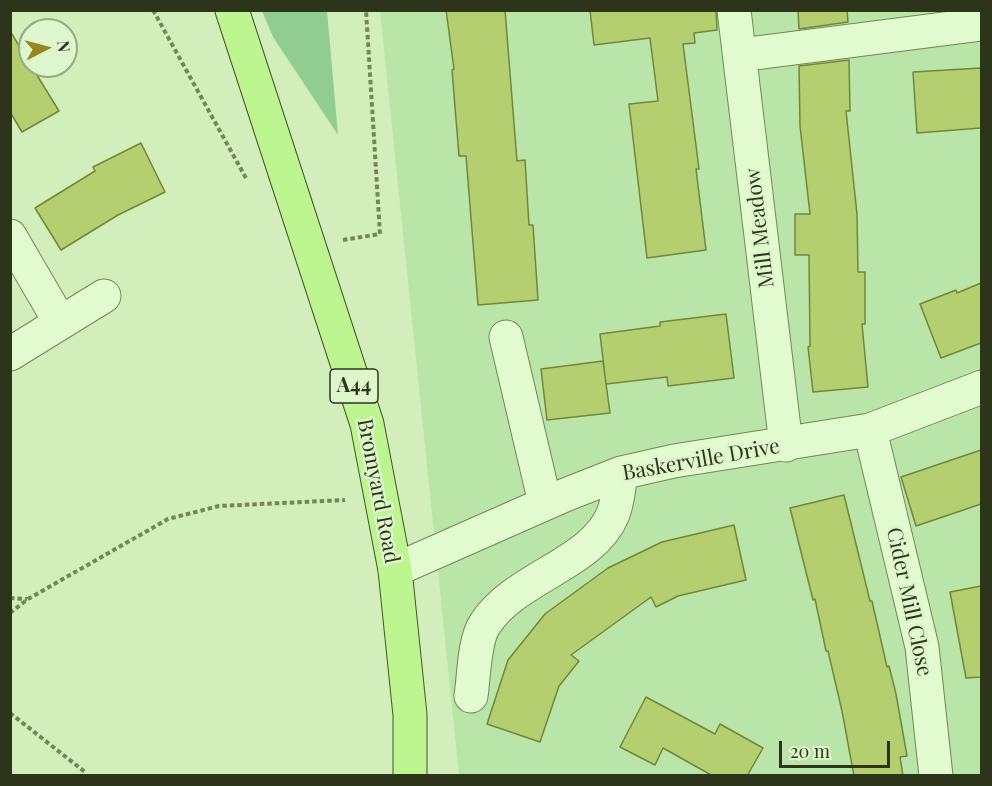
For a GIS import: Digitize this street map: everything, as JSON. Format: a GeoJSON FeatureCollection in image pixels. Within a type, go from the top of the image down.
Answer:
{"type":"FeatureCollection","features":[{"type":"Feature","properties":{"kind":"main road","name":"Bromyard Road"},"geometry":{"type":"LineString","coordinates":[[232,10],[367,424],[395,570],[410,715],[410,776]]}},
{"type":"Feature","properties":{"kind":"street","name":"Mill Meadow"},"geometry":{"type":"LineString","coordinates":[[734,10],[786,445]]}},
{"type":"Feature","properties":{"kind":"street"},"geometry":{"type":"LineString","coordinates":[[740,55],[981,24]]}},
{"type":"Feature","properties":{"kind":"street"},"geometry":{"type":"LineString","coordinates":[[10,237],[60,322]]}},
{"type":"Feature","properties":{"kind":"street"},"geometry":{"type":"LineString","coordinates":[[10,354],[104,296]]}},
{"type":"Feature","properties":{"kind":"street"},"geometry":{"type":"LineString","coordinates":[[506,337],[545,503]]}},
{"type":"Feature","properties":{"kind":"street","name":"Baskerville Drive"},"geometry":{"type":"LineString","coordinates":[[395,570],[545,503],[621,473],[674,461],[870,430],[981,387]]}},
{"type":"Feature","properties":{"kind":"street","name":"Cider Mill Close"},"geometry":{"type":"LineString","coordinates":[[870,430],[922,647],[936,776]]}},
{"type":"Feature","properties":{"kind":"street"},"geometry":{"type":"LineString","coordinates":[[471,696],[479,637],[484,625],[497,609],[520,589],[570,560],[608,525],[614,512],[621,473]]}},
{"type":"Feature","properties":{"kind":"path"},"geometry":{"type":"LineString","coordinates":[[366,10],[380,234]]}},
{"type":"Feature","properties":{"kind":"path"},"geometry":{"type":"LineString","coordinates":[[10,613],[28,598],[168,519],[219,506],[352,500]]}},
{"type":"Feature","properties":{"kind":"path"},"geometry":{"type":"LineString","coordinates":[[10,598],[28,598]]}},
{"type":"Feature","properties":{"kind":"path"},"geometry":{"type":"LineString","coordinates":[[10,713],[85,772],[85,776]]}},
{"type":"Feature","properties":{"kind":"green space"},"geometry":{"type":"Polygon","coordinates":[[[262,11],[327,11],[338,135],[273,37],[262,11]]]}},
{"type":"Feature","properties":{"kind":"green space"},"geometry":{"type":"Polygon","coordinates":[[[380,11],[981,11],[981,775],[459,775],[380,11]]]}},
{"type":"Feature","properties":{"kind":"building"},"geometry":{"type":"Polygon","coordinates":[[[446,10],[505,10],[517,161],[525,160],[529,225],[533,225],[538,300],[478,305],[466,156],[459,156],[452,70],[454,69],[446,10]]]}},
{"type":"Feature","properties":{"kind":"building"},"geometry":{"type":"Polygon","coordinates":[[[590,10],[716,10],[717,30],[694,33],[695,43],[683,44],[699,169],[696,169],[706,250],[647,258],[629,104],[658,101],[650,38],[594,45],[590,10]]]}},
{"type":"Feature","properties":{"kind":"building"},"geometry":{"type":"Polygon","coordinates":[[[798,10],[847,10],[848,22],[799,29],[798,10]]]}},
{"type":"Feature","properties":{"kind":"building"},"geometry":{"type":"Polygon","coordinates":[[[10,31],[18,44],[18,78],[39,78],[59,111],[22,132],[10,112],[10,31]]]}},
{"type":"Feature","properties":{"kind":"building"},"geometry":{"type":"Polygon","coordinates":[[[849,60],[850,111],[846,111],[857,214],[858,272],[865,272],[865,324],[862,324],[868,387],[813,392],[808,347],[810,346],[809,255],[795,255],[795,214],[810,214],[800,126],[799,66],[849,60]]]}},
{"type":"Feature","properties":{"kind":"building"},"geometry":{"type":"Polygon","coordinates":[[[981,68],[981,128],[917,133],[913,72],[981,68]]]}},
{"type":"Feature","properties":{"kind":"building"},"geometry":{"type":"Polygon","coordinates":[[[141,143],[165,192],[118,215],[61,250],[35,208],[95,171],[93,167],[141,143]]]}},
{"type":"Feature","properties":{"kind":"building"},"geometry":{"type":"Polygon","coordinates":[[[981,283],[981,343],[941,358],[920,304],[981,283]]]}},
{"type":"Feature","properties":{"kind":"building"},"geometry":{"type":"Polygon","coordinates":[[[726,314],[734,378],[668,386],[667,377],[606,384],[600,334],[660,326],[660,322],[726,314]]]}},
{"type":"Feature","properties":{"kind":"building"},"geometry":{"type":"Polygon","coordinates":[[[603,361],[610,413],[547,420],[541,369],[603,361]]]}},
{"type":"Feature","properties":{"kind":"building"},"geometry":{"type":"Polygon","coordinates":[[[981,450],[981,504],[916,526],[901,477],[981,450]]]}},
{"type":"Feature","properties":{"kind":"building"},"geometry":{"type":"Polygon","coordinates":[[[844,495],[887,667],[889,666],[896,694],[907,756],[900,757],[903,776],[854,776],[828,651],[826,651],[815,599],[813,600],[790,508],[844,495]]]}},
{"type":"Feature","properties":{"kind":"building"},"geometry":{"type":"Polygon","coordinates":[[[734,525],[746,580],[678,596],[656,607],[651,597],[571,655],[579,661],[559,686],[540,742],[487,724],[508,660],[545,614],[608,568],[662,542],[734,525]]]}},
{"type":"Feature","properties":{"kind":"building"},"geometry":{"type":"Polygon","coordinates":[[[981,586],[981,677],[966,678],[950,592],[981,586]]]}},
{"type":"Feature","properties":{"kind":"building"},"geometry":{"type":"Polygon","coordinates":[[[646,697],[715,734],[720,724],[763,748],[747,776],[713,776],[663,748],[655,765],[620,747],[646,697]]]}}]}
